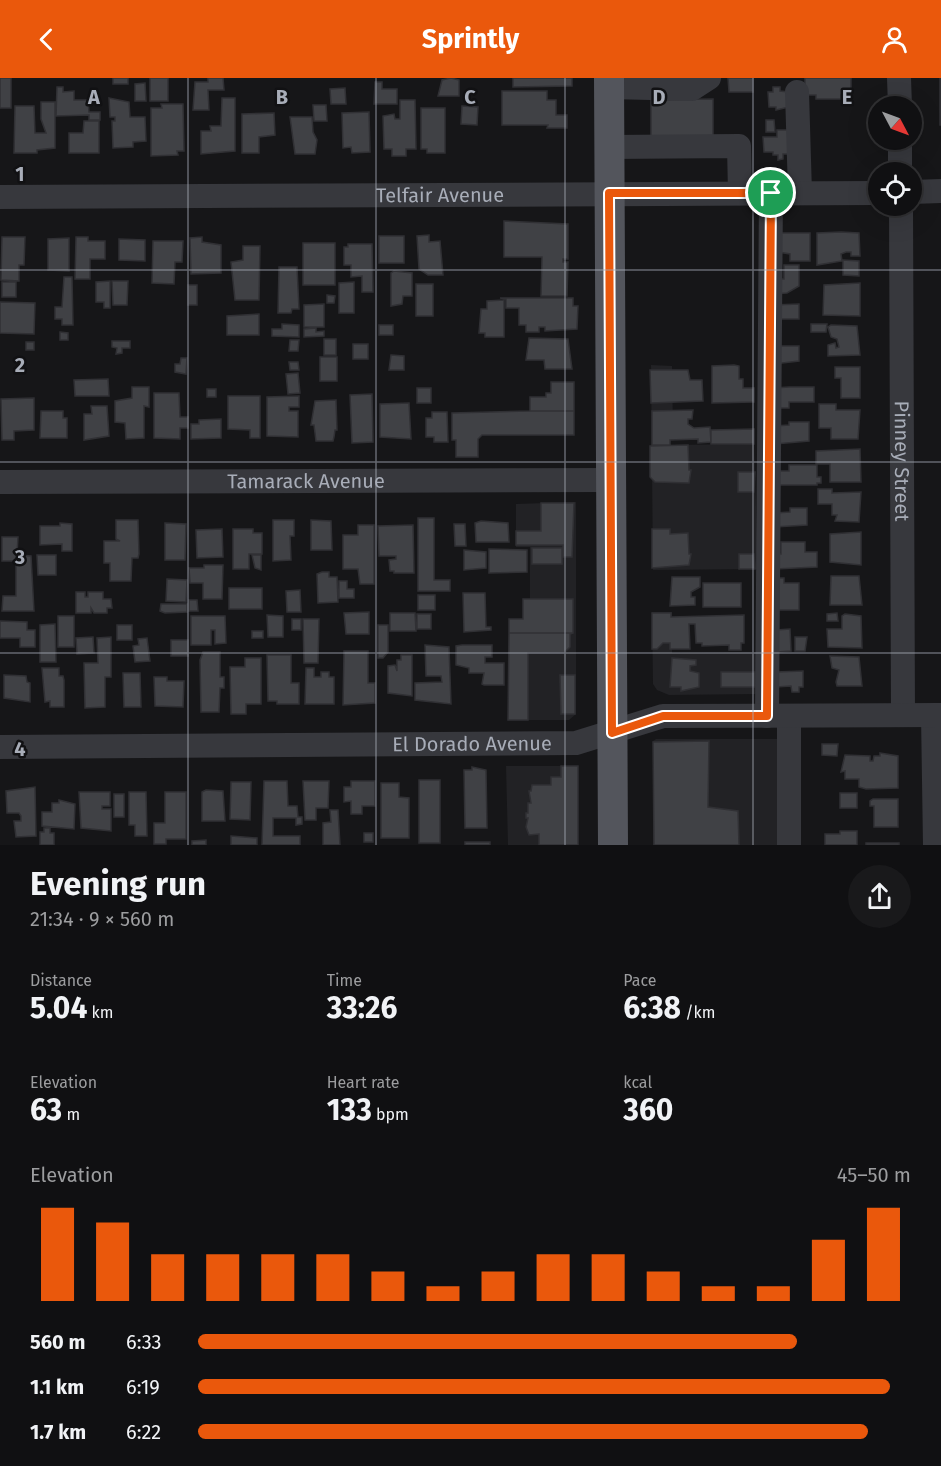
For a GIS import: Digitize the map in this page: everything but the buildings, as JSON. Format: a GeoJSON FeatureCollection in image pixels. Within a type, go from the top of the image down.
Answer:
{"type":"FeatureCollection","features":[{"type":"Feature","properties":{"kind":"main road"},"geometry":{"type":"LineString","coordinates":[[609,83],[613,845]]}},
{"type":"Feature","properties":{"kind":"street"},"geometry":{"type":"LineString","coordinates":[[609,83],[692,89],[709,78]]}},
{"type":"Feature","properties":{"kind":"street"},"geometry":{"type":"LineString","coordinates":[[899,78],[900,96]]}},
{"type":"Feature","properties":{"kind":"street"},"geometry":{"type":"LineString","coordinates":[[797,92],[800,193]]}},
{"type":"Feature","properties":{"kind":"street"},"geometry":{"type":"LineString","coordinates":[[609,147],[740,146],[740,193]]}},
{"type":"Feature","properties":{"kind":"street"},"geometry":{"type":"LineString","coordinates":[[922,192],[941,191]]}},
{"type":"Feature","properties":{"kind":"street"},"geometry":{"type":"LineString","coordinates":[[771,193],[778,716],[789,845]]}},
{"type":"Feature","properties":{"kind":"street","name":"Telfair Avenue"},"geometry":{"type":"LineString","coordinates":[[0,196],[868,193]]}},
{"type":"Feature","properties":{"kind":"street","name":"Pinney Street"},"geometry":{"type":"LineString","coordinates":[[901,216],[903,715]]}},
{"type":"Feature","properties":{"kind":"street","name":"Tamarack Avenue"},"geometry":{"type":"LineString","coordinates":[[0,482],[611,480]]}},
{"type":"Feature","properties":{"kind":"street"},"geometry":{"type":"LineString","coordinates":[[935,845],[937,715]]}},
{"type":"Feature","properties":{"kind":"street","name":"El Dorado Avenue"},"geometry":{"type":"LineString","coordinates":[[0,747],[576,743],[663,716],[937,715]]}},
{"type":"Feature","properties":{"kind":"shaded area"},"geometry":{"type":"Polygon","coordinates":[[[651,365],[672,366],[673,429],[670,445],[754,444],[758,569],[653,570],[651,365]]]}},
{"type":"Feature","properties":{"kind":"shaded area"},"geometry":{"type":"Polygon","coordinates":[[[576,502],[576,714],[569,720],[508,720],[509,619],[523,619],[523,599],[530,599],[530,547],[516,547],[516,504],[576,502]]]}},
{"type":"Feature","properties":{"kind":"shaded area"},"geometry":{"type":"Polygon","coordinates":[[[652,612],[672,612],[672,653],[757,652],[757,694],[669,695],[657,690],[653,684],[652,612]]]}},
{"type":"Feature","properties":{"kind":"shaded area"},"geometry":{"type":"Polygon","coordinates":[[[656,739],[781,739],[781,845],[653,845],[653,741],[656,739]]]}},
{"type":"Feature","properties":{"kind":"shaded area"},"geometry":{"type":"Polygon","coordinates":[[[506,766],[578,766],[578,845],[508,845],[506,766]]]}},
{"type":"Feature","properties":{"kind":"route"},"geometry":{"type":"LineString","coordinates":[[609,193],[771,193],[767,716],[663,716],[612,733],[609,193]]}}]}
